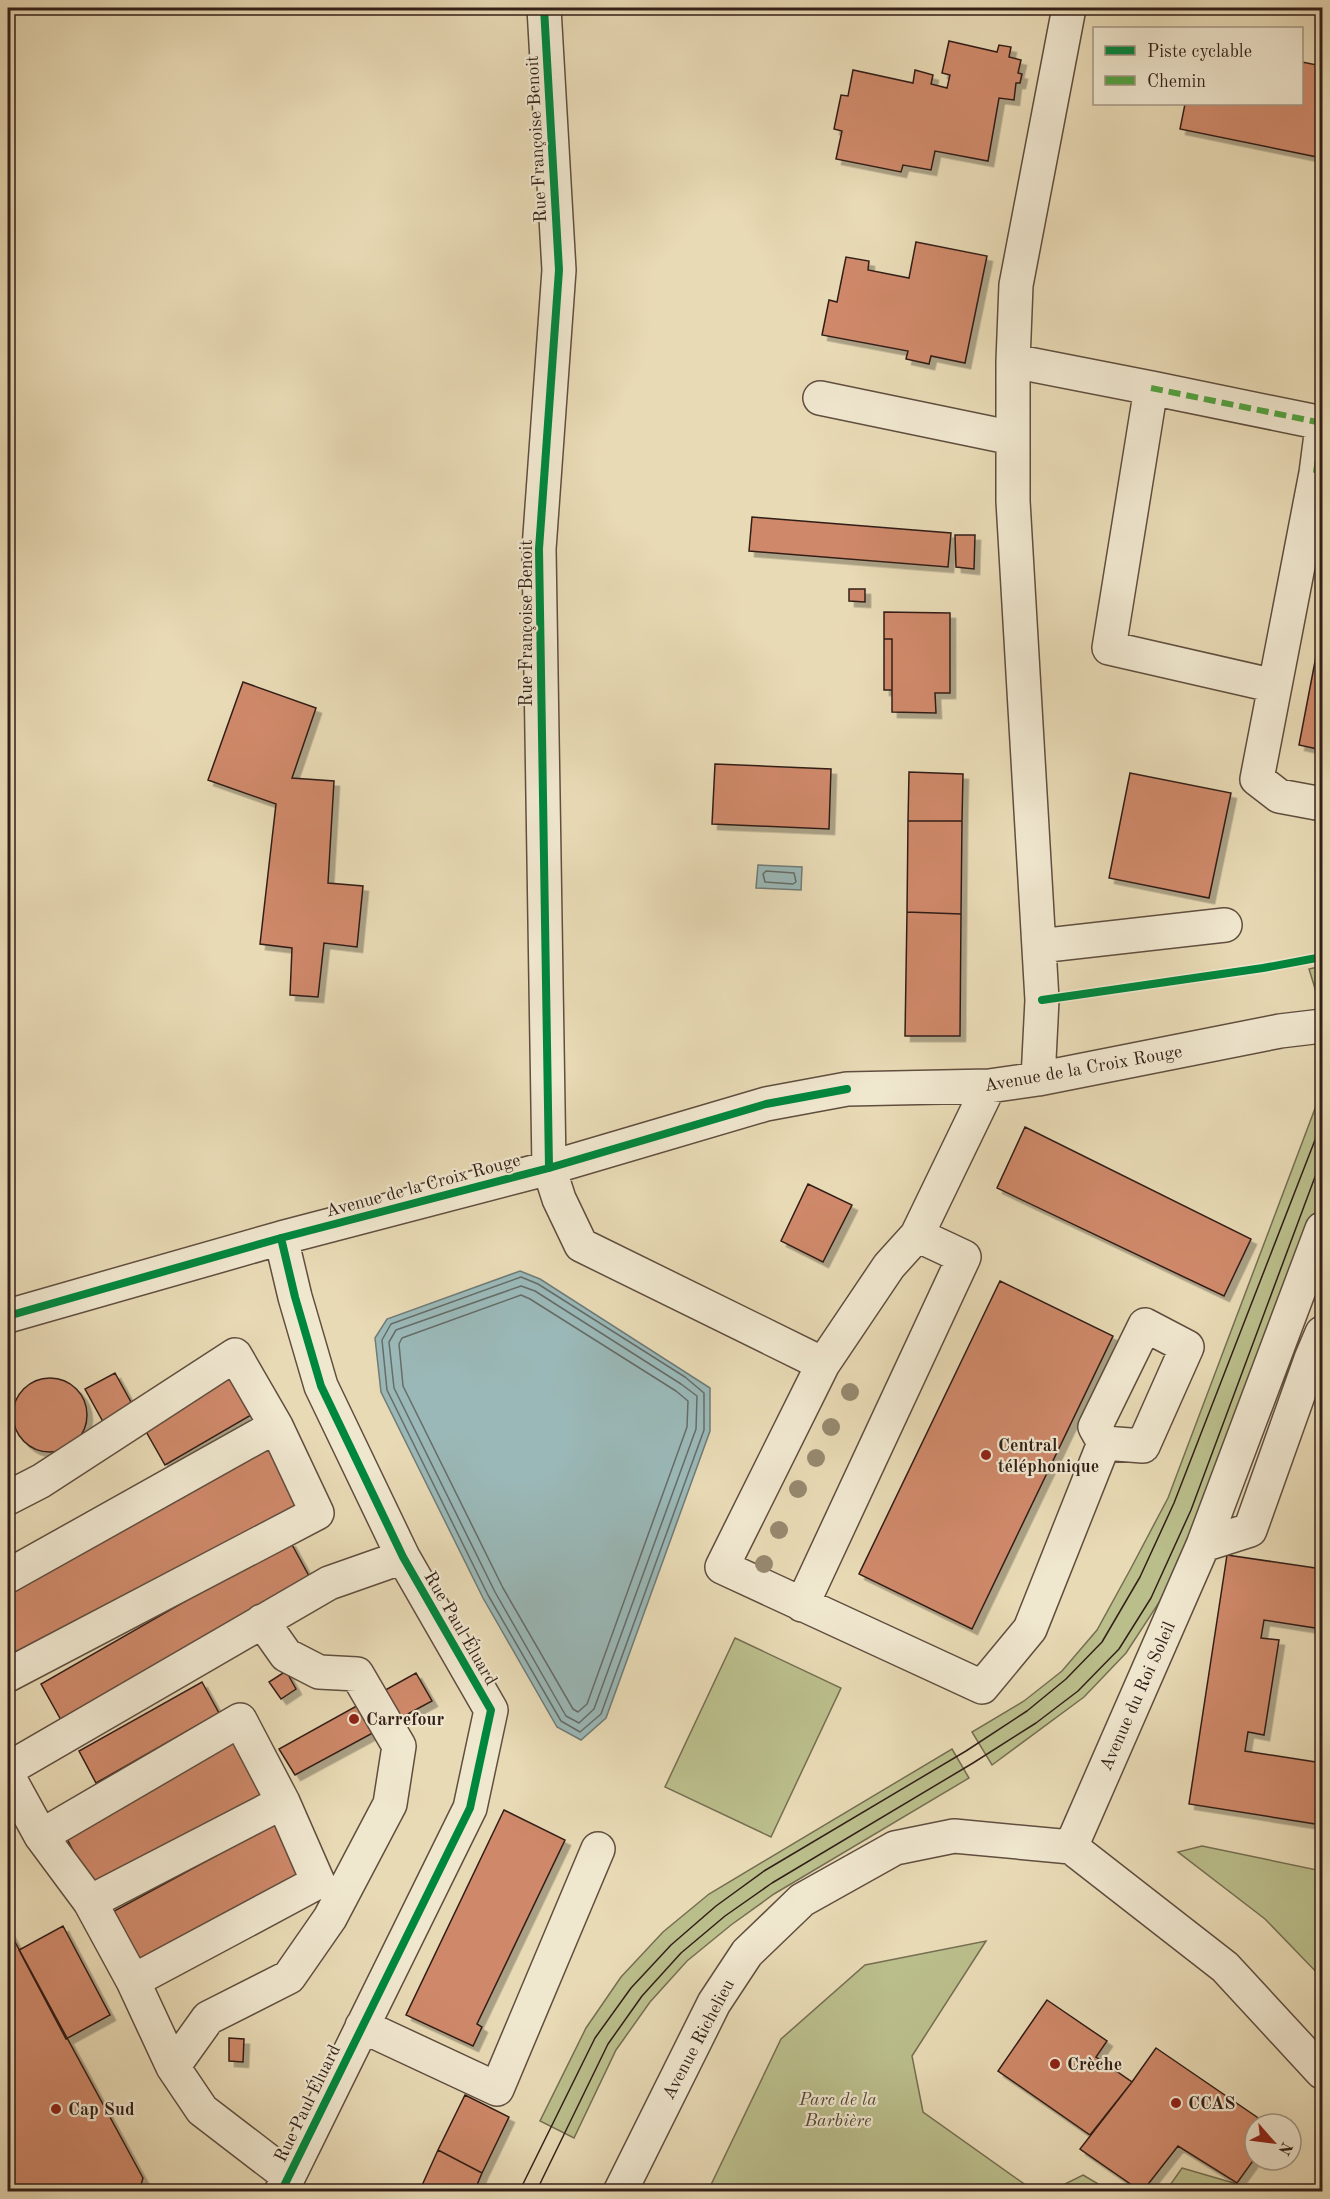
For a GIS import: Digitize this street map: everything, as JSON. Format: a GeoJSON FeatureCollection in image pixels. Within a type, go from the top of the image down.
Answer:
{"type":"FeatureCollection","features":[{"type":"Feature","properties":{"kind":"street","name":"Rue Françoise Benoit"},"geometry":{"type":"LineString","coordinates":[[544,8],[559,270],[540,549],[549,1168],[559,1199],[581,1245],[823,1364]]}},
{"type":"Feature","properties":{"kind":"street"},"geometry":{"type":"LineString","coordinates":[[1038,1079],[1042,1000],[1013,501],[1013,361],[1016,285],[1069,8]]}},
{"type":"Feature","properties":{"kind":"street"},"geometry":{"type":"LineString","coordinates":[[1013,361],[1323,425],[1316,473],[1257,779],[1279,795],[1323,804]]}},
{"type":"Feature","properties":{"kind":"street"},"geometry":{"type":"LineString","coordinates":[[1151,388],[1109,648],[1275,686]]}},
{"type":"Feature","properties":{"kind":"street"},"geometry":{"type":"LineString","coordinates":[[820,398],[1013,438]]}},
{"type":"Feature","properties":{"kind":"street"},"geometry":{"type":"LineString","coordinates":[[1039,946],[1225,925]]}},
{"type":"Feature","properties":{"kind":"street","name":"Avenue de la Croix Rouge"},"geometry":{"type":"LineString","coordinates":[[8,1316],[281,1238],[549,1168],[766,1104],[847,1089],[989,1086],[1038,1079],[1280,1031],[1323,1026]]}},
{"type":"Feature","properties":{"kind":"street"},"geometry":{"type":"LineString","coordinates":[[989,1086],[917,1235],[889,1266],[823,1364],[722,1567],[982,1687],[1030,1629],[1104,1443]]}},
{"type":"Feature","properties":{"kind":"street","name":"Avenue du Roi Soleil"},"geometry":{"type":"LineString","coordinates":[[1071,1847],[1203,1545],[1323,1229]]}},
{"type":"Feature","properties":{"kind":"street"},"geometry":{"type":"LineString","coordinates":[[802,1605],[964,1257],[917,1235]]}},
{"type":"Feature","properties":{"kind":"street","name":"Rue Paul Éluard"},"geometry":{"type":"LineString","coordinates":[[281,1238],[295,1297],[321,1386],[403,1557],[491,1710],[470,1808],[284,2184]]}},
{"type":"Feature","properties":{"kind":"street"},"geometry":{"type":"LineString","coordinates":[[1203,1545],[1250,1530],[1311,1359],[1323,1333]]}},
{"type":"Feature","properties":{"kind":"street"},"geometry":{"type":"LineString","coordinates":[[8,1498],[41,1481],[235,1355],[276,1426],[317,1513],[8,1676]]}},
{"type":"Feature","properties":{"kind":"street"},"geometry":{"type":"LineString","coordinates":[[8,1576],[276,1426]]}},
{"type":"Feature","properties":{"kind":"street"},"geometry":{"type":"LineString","coordinates":[[8,1769],[329,1583],[403,1557]]}},
{"type":"Feature","properties":{"kind":"street"},"geometry":{"type":"LineString","coordinates":[[173,2067],[208,2018],[289,1977],[330,1918],[390,1804],[399,1746],[357,1674],[319,1672],[286,1654],[262,1620]]}},
{"type":"Feature","properties":{"kind":"street"},"geometry":{"type":"LineString","coordinates":[[41,1836],[240,1720],[283,1802],[318,1881],[133,1981]]}},
{"type":"Feature","properties":{"kind":"street"},"geometry":{"type":"LineString","coordinates":[[8,1776],[41,1836],[90,1902],[133,1981],[173,2067],[202,2110],[284,2184]]}},
{"type":"Feature","properties":{"kind":"street"},"geometry":{"type":"LineString","coordinates":[[90,1902],[283,1802]]}},
{"type":"Feature","properties":{"kind":"street","name":"Avenue Richelieu"},"geometry":{"type":"LineString","coordinates":[[620,2192],[714,2003],[747,1953],[802,1900],[895,1848],[954,1836],[1071,1847]]}},
{"type":"Feature","properties":{"kind":"street"},"geometry":{"type":"LineString","coordinates":[[1071,1847],[1225,1967],[1323,2072]]}},
{"type":"Feature","properties":{"kind":"street"},"geometry":{"type":"LineString","coordinates":[[362,2026],[496,2089],[598,1849]]}},
{"type":"Feature","properties":{"kind":"green space"},"geometry":{"type":"Polygon","coordinates":[[[1322,966],[1322,995],[1317,995],[1309,969],[1322,966]]]}},
{"type":"Feature","properties":{"kind":"green space"},"geometry":{"type":"Polygon","coordinates":[[[1319,1098],[1322,1100],[1322,1199],[1190,1540],[1160,1601],[1126,1653],[1084,1697],[992,1765],[972,1732],[1024,1701],[1062,1671],[1097,1630],[1168,1498],[1319,1098]]]}},
{"type":"Feature","properties":{"kind":"green space"},"geometry":{"type":"Polygon","coordinates":[[[735,1638],[841,1688],[771,1837],[665,1787],[735,1638]]]}},
{"type":"Feature","properties":{"kind":"green space"},"geometry":{"type":"Polygon","coordinates":[[[952,1749],[969,1778],[774,1894],[687,1961],[650,2002],[616,2050],[574,2138],[540,2121],[586,2028],[621,1977],[663,1932],[709,1894],[952,1749]]]}},
{"type":"Feature","properties":{"kind":"green space"},"geometry":{"type":"Polygon","coordinates":[[[1202,1846],[1322,1871],[1322,1978],[1265,1919],[1178,1852],[1202,1846]]]}},
{"type":"Feature","properties":{"kind":"green space","name":"Parc de la Barbière"},"geometry":{"type":"Polygon","coordinates":[[[986,1941],[912,2056],[923,2112],[1034,2191],[708,2191],[781,2039],[865,1965],[986,1941]]]}},
{"type":"Feature","properties":{"kind":"green space"},"geometry":{"type":"Polygon","coordinates":[[[1182,2168],[1261,2191],[1166,2191],[1182,2168]]]}},
{"type":"Feature","properties":{"kind":"green space"},"geometry":{"type":"Polygon","coordinates":[[[1083,2175],[1110,2191],[1051,2191],[1083,2175]]]}},
{"type":"Feature","properties":{"kind":"water"},"geometry":{"type":"Polygon","coordinates":[[[758,865],[802,867],[801,890],[756,888],[758,865]]]}},
{"type":"Feature","properties":{"kind":"water"},"geometry":{"type":"Polygon","coordinates":[[[520,1271],[540,1279],[710,1388],[710,1431],[606,1718],[581,1740],[557,1727],[483,1598],[381,1392],[375,1338],[387,1319],[520,1271]]]}},
{"type":"Feature","properties":{"kind":"building"},"geometry":{"type":"Polygon","coordinates":[[[949,41],[997,52],[999,45],[1011,47],[1009,57],[1021,60],[1018,73],[1022,74],[1020,83],[1016,83],[1014,100],[999,98],[988,161],[935,151],[931,170],[903,165],[901,172],[836,159],[842,131],[834,129],[841,95],[848,96],[853,70],[913,83],[915,70],[933,75],[931,84],[947,88],[950,75],[942,73],[949,41]]]}},
{"type":"Feature","properties":{"kind":"building"},"geometry":{"type":"Polygon","coordinates":[[[1303,62],[1322,66],[1322,158],[1180,129],[1185,105],[1303,105],[1303,62]]]}},
{"type":"Feature","properties":{"kind":"building"},"geometry":{"type":"Polygon","coordinates":[[[916,242],[987,256],[965,363],[931,356],[929,364],[906,359],[908,351],[822,335],[829,300],[837,302],[846,257],[869,261],[868,270],[909,278],[916,242]]]}},
{"type":"Feature","properties":{"kind":"building"},"geometry":{"type":"Polygon","coordinates":[[[752,517],[951,533],[948,567],[749,551],[752,517]]]}},
{"type":"Feature","properties":{"kind":"building"},"geometry":{"type":"Polygon","coordinates":[[[955,535],[975,535],[974,569],[956,567],[955,535]]]}},
{"type":"Feature","properties":{"kind":"building"},"geometry":{"type":"Polygon","coordinates":[[[849,589],[865,589],[865,602],[849,601],[849,589]]]}},
{"type":"Feature","properties":{"kind":"building"},"geometry":{"type":"Polygon","coordinates":[[[884,612],[950,613],[950,693],[935,693],[936,713],[892,712],[892,639],[884,639],[884,612]]]}},
{"type":"Feature","properties":{"kind":"building"},"geometry":{"type":"Polygon","coordinates":[[[1322,625],[1322,750],[1299,745],[1322,625]]]}},
{"type":"Feature","properties":{"kind":"building"},"geometry":{"type":"Polygon","coordinates":[[[884,639],[892,639],[892,690],[884,690],[884,639]]]}},
{"type":"Feature","properties":{"kind":"building"},"geometry":{"type":"Polygon","coordinates":[[[243,682],[316,708],[292,778],[334,781],[328,883],[363,886],[357,947],[324,943],[318,997],[290,995],[292,948],[260,944],[276,804],[208,780],[243,682]]]}},
{"type":"Feature","properties":{"kind":"building"},"geometry":{"type":"Polygon","coordinates":[[[715,764],[831,769],[829,829],[712,824],[715,764]]]}},
{"type":"Feature","properties":{"kind":"building"},"geometry":{"type":"Polygon","coordinates":[[[909,772],[963,774],[962,821],[908,821],[909,772]]]}},
{"type":"Feature","properties":{"kind":"building"},"geometry":{"type":"Polygon","coordinates":[[[1130,773],[1231,793],[1209,898],[1109,878],[1130,773]]]}},
{"type":"Feature","properties":{"kind":"building"},"geometry":{"type":"Polygon","coordinates":[[[908,821],[962,821],[961,914],[907,912],[908,821]]]}},
{"type":"Feature","properties":{"kind":"building"},"geometry":{"type":"Polygon","coordinates":[[[907,912],[961,914],[960,1036],[905,1036],[907,912]]]}},
{"type":"Feature","properties":{"kind":"building"},"geometry":{"type":"Polygon","coordinates":[[[1025,1127],[1251,1239],[1224,1296],[997,1188],[1025,1127]]]}},
{"type":"Feature","properties":{"kind":"building"},"geometry":{"type":"Polygon","coordinates":[[[808,1184],[852,1205],[823,1262],[781,1241],[808,1184]]]}},
{"type":"Feature","properties":{"kind":"building","name":"Central téléphonique"},"geometry":{"type":"Polygon","coordinates":[[[1000,1281],[1113,1336],[972,1629],[859,1574],[1000,1281]]]}},
{"type":"Feature","properties":{"kind":"building"},"geometry":{"type":"Polygon","coordinates":[[[224,1351],[258,1411],[165,1465],[131,1405],[224,1351]]]}},
{"type":"Feature","properties":{"kind":"building"},"geometry":{"type":"Polygon","coordinates":[[[115,1373],[137,1413],[107,1429],[85,1389],[115,1373]]]}},
{"type":"Feature","properties":{"kind":"building"},"geometry":{"type":"Polygon","coordinates":[[[50,1378],[64,1381],[76,1389],[84,1401],[87,1415],[84,1429],[76,1441],[64,1449],[50,1452],[36,1449],[24,1441],[16,1429],[13,1415],[16,1401],[24,1389],[36,1381],[50,1378]]]}},
{"type":"Feature","properties":{"kind":"building"},"geometry":{"type":"Polygon","coordinates":[[[269,1433],[306,1500],[8,1668],[8,1581],[269,1433]]]}},
{"type":"Feature","properties":{"kind":"building"},"geometry":{"type":"Polygon","coordinates":[[[290,1541],[309,1576],[61,1720],[41,1684],[290,1541]]]}},
{"type":"Feature","properties":{"kind":"building"},"geometry":{"type":"Polygon","coordinates":[[[1227,1555],[1322,1569],[1322,1629],[1264,1620],[1261,1638],[1279,1640],[1264,1735],[1248,1732],[1245,1751],[1322,1763],[1322,1825],[1189,1804],[1227,1555]]]}},
{"type":"Feature","properties":{"kind":"building"},"geometry":{"type":"Polygon","coordinates":[[[286,1671],[296,1689],[281,1699],[269,1682],[286,1671]]]}},
{"type":"Feature","properties":{"kind":"building"},"geometry":{"type":"Polygon","coordinates":[[[416,1673],[432,1701],[295,1775],[279,1749],[416,1673]]]}},
{"type":"Feature","properties":{"kind":"building"},"geometry":{"type":"Polygon","coordinates":[[[202,1682],[219,1713],[96,1783],[79,1751],[202,1682]]]}},
{"type":"Feature","properties":{"kind":"building"},"geometry":{"type":"Polygon","coordinates":[[[237,1739],[270,1800],[95,1893],[63,1831],[237,1739]]]}},
{"type":"Feature","properties":{"kind":"building"},"geometry":{"type":"Polygon","coordinates":[[[504,1810],[565,1840],[477,2024],[482,2027],[473,2046],[406,2015],[504,1810]]]}},
{"type":"Feature","properties":{"kind":"building"},"geometry":{"type":"Polygon","coordinates":[[[280,1821],[311,1879],[136,1974],[105,1916],[280,1821]]]}},
{"type":"Feature","properties":{"kind":"building"},"geometry":{"type":"Polygon","coordinates":[[[63,1926],[110,2015],[66,2039],[19,1950],[63,1926]]]}},
{"type":"Feature","properties":{"kind":"building","name":"Cap Sud"},"geometry":{"type":"Polygon","coordinates":[[[8,1929],[143,2178],[139,2192],[8,2192],[8,1929]]]}},
{"type":"Feature","properties":{"kind":"building","name":"Crèche"},"geometry":{"type":"Polygon","coordinates":[[[1047,2000],[1107,2041],[1096,2057],[1132,2082],[1090,2135],[998,2071],[1047,2000]]]}},
{"type":"Feature","properties":{"kind":"building"},"geometry":{"type":"Polygon","coordinates":[[[229,2038],[244,2039],[243,2062],[229,2061],[229,2038]]]}},
{"type":"Feature","properties":{"kind":"building","name":"CCAS"},"geometry":{"type":"Polygon","coordinates":[[[1156,2048],[1249,2112],[1243,2112],[1243,2172],[1245,2172],[1237,2183],[1178,2146],[1142,2192],[1080,2149],[1156,2048]]]}},
{"type":"Feature","properties":{"kind":"building"},"geometry":{"type":"Polygon","coordinates":[[[465,2095],[509,2117],[482,2173],[438,2150],[465,2095]]]}},
{"type":"Feature","properties":{"kind":"building"},"geometry":{"type":"Polygon","coordinates":[[[438,2150],[482,2173],[474,2192],[419,2192],[438,2150]]]}},
{"type":"Feature","properties":{"kind":"tram line"},"geometry":{"type":"LineString","coordinates":[[519,2192],[595,2038],[631,1988],[671,1945],[716,1906],[764,1871],[966,1751],[1027,1711],[1066,1679],[1102,1642],[1140,1577],[1174,1503],[1322,1122]]}},
{"type":"Feature","properties":{"kind":"tram line"},"geometry":{"type":"LineString","coordinates":[[536,2192],[608,2044],[642,1996],[681,1953],[725,1916],[772,1883],[1036,1723],[1078,1691],[1119,1649],[1151,1598],[1191,1510],[1322,1158]]}},
{"type":"Feature","properties":{"kind":"marked path"},"geometry":{"type":"LineString","coordinates":[[1151,388],[1322,423]]}},
{"type":"Feature","properties":{"kind":"marked path"},"geometry":{"type":"LineString","coordinates":[[1316,473],[1322,427]]}},
{"type":"Feature","properties":{"kind":"cycle path"},"geometry":{"type":"LineString","coordinates":[[544,8],[559,270],[539,549],[549,1168]]}},
{"type":"Feature","properties":{"kind":"cycle path"},"geometry":{"type":"LineString","coordinates":[[1042,1000],[1263,968],[1322,957]]}},
{"type":"Feature","properties":{"kind":"cycle path"},"geometry":{"type":"LineString","coordinates":[[8,1316],[281,1238],[549,1168],[766,1104],[847,1089]]}},
{"type":"Feature","properties":{"kind":"cycle path"},"geometry":{"type":"LineString","coordinates":[[281,1238],[295,1297],[321,1386],[403,1557],[491,1710],[470,1808],[281,2192]]}},
{"type":"Feature","properties":{"kind":"place","name":"Central téléphonique"},"geometry":{"type":"Point","coordinates":[986,1455]}},
{"type":"Feature","properties":{"kind":"place","name":"Carrefour"},"geometry":{"type":"Point","coordinates":[354,1719]}},
{"type":"Feature","properties":{"kind":"place","name":"Crèche"},"geometry":{"type":"Point","coordinates":[1055,2064]}},
{"type":"Feature","properties":{"kind":"place","name":"CCAS"},"geometry":{"type":"Point","coordinates":[1176,2103]}},
{"type":"Feature","properties":{"kind":"place","name":"Cap Sud"},"geometry":{"type":"Point","coordinates":[56,2109]}}]}
